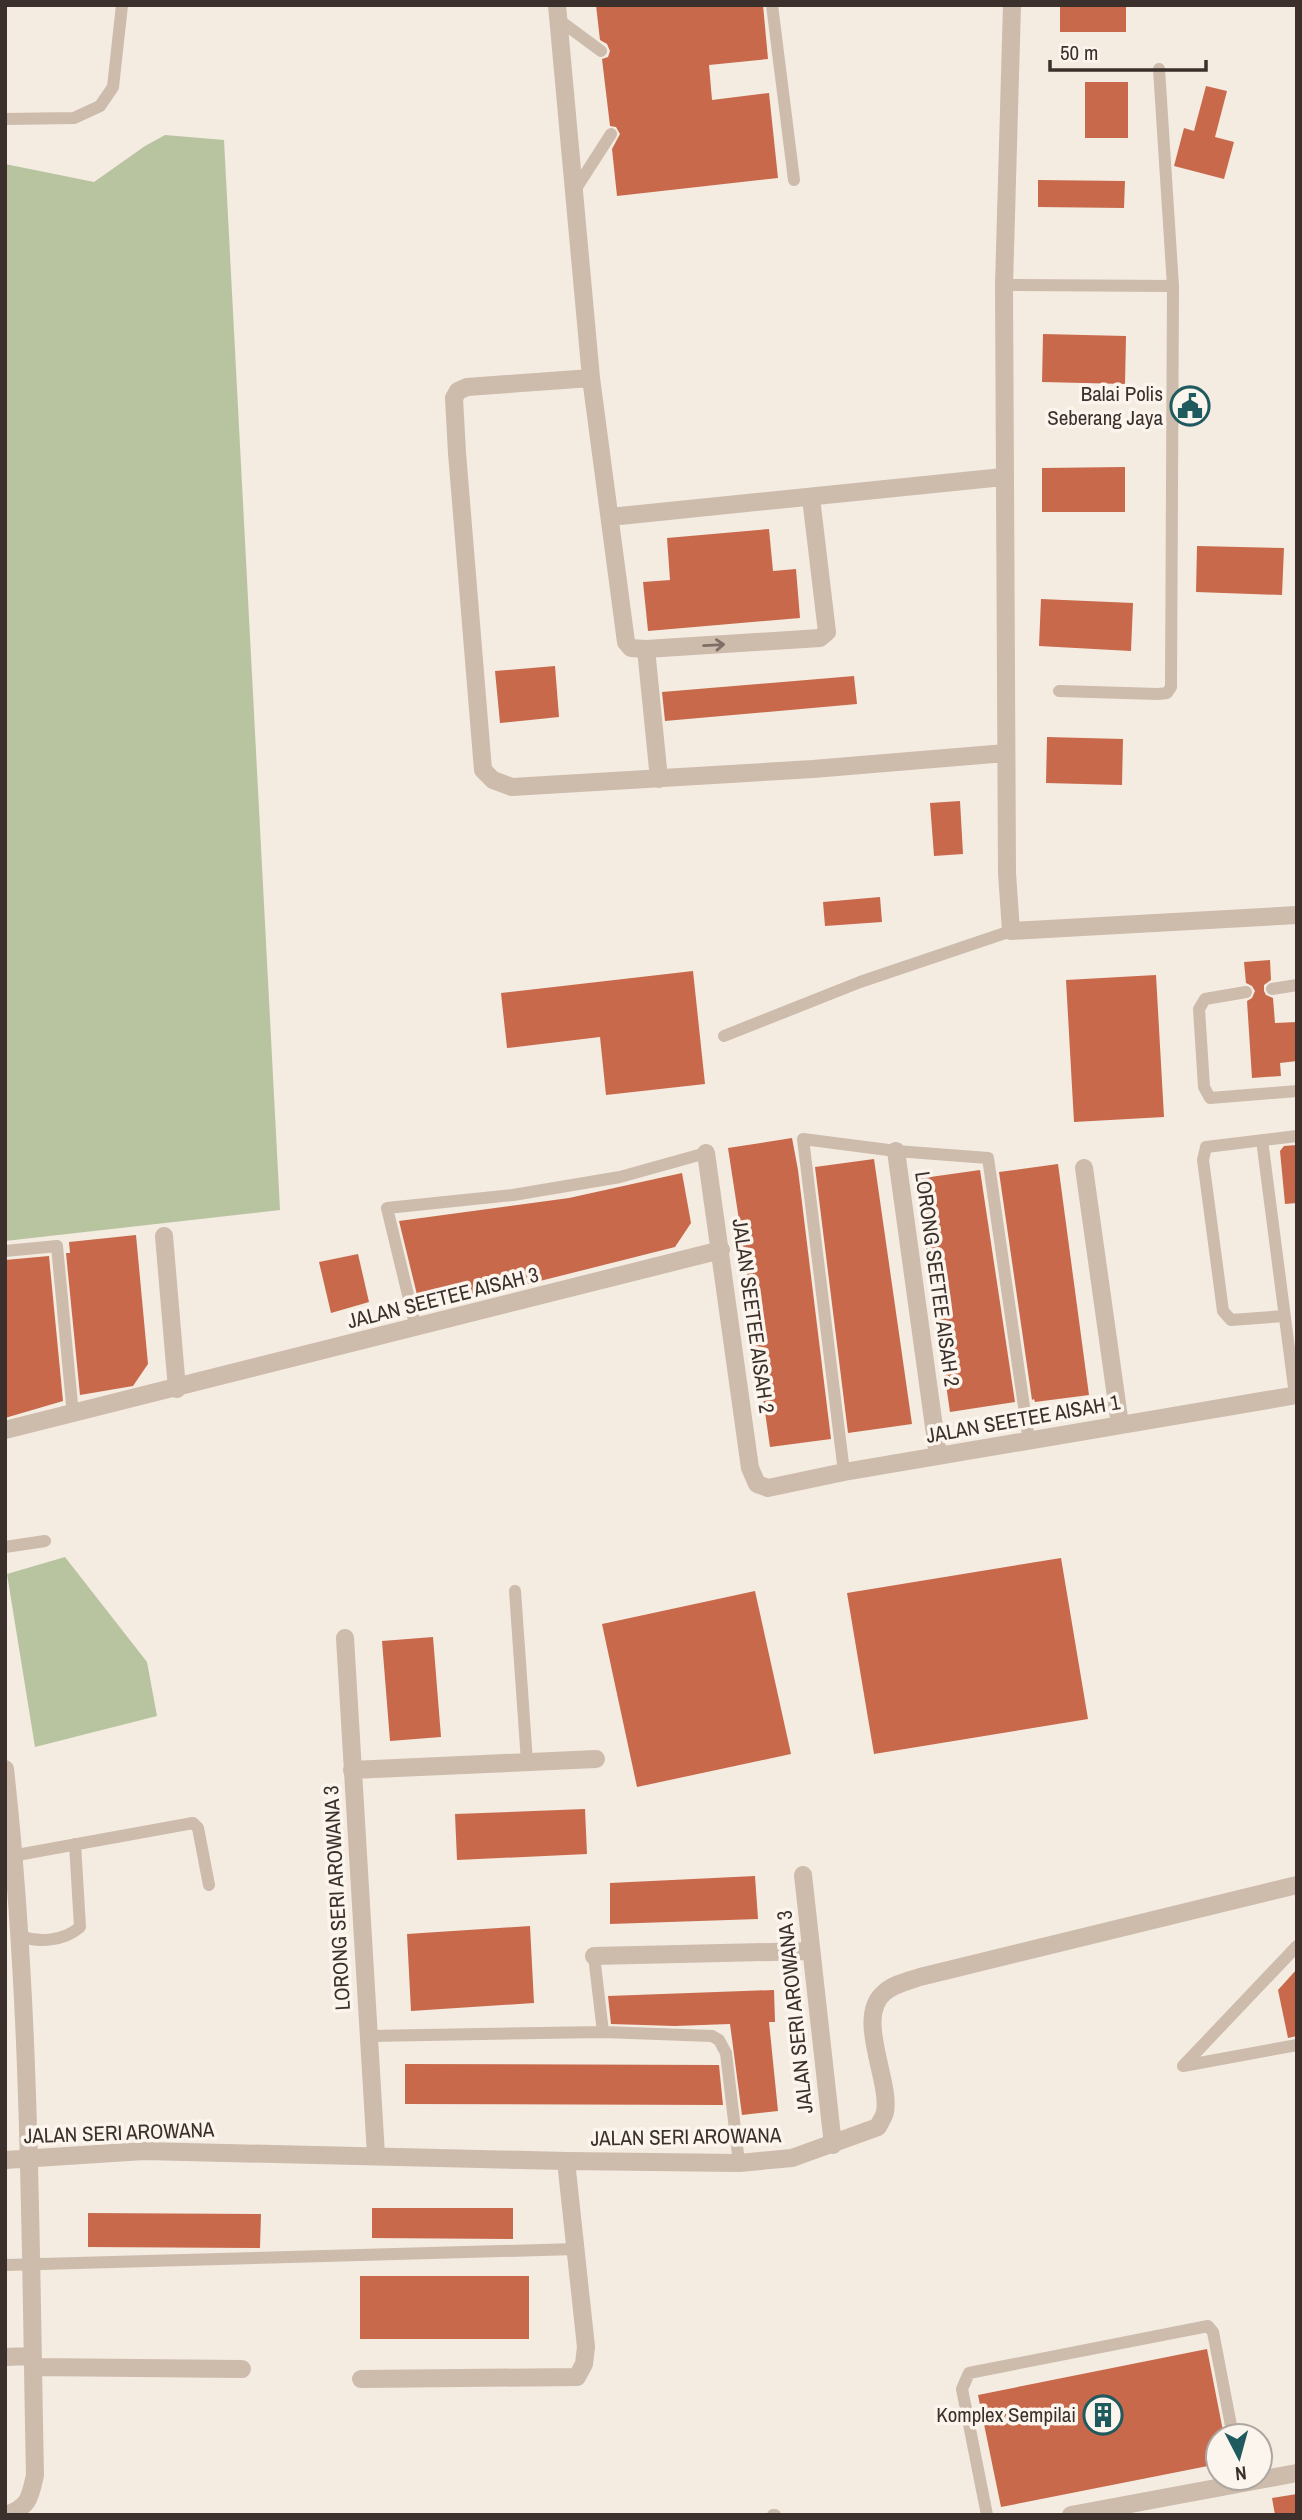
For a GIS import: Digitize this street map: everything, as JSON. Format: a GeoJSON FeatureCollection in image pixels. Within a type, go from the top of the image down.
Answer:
{"type":"FeatureCollection","features":[{"type":"Feature","properties":{"kind":"street"},"geometry":{"type":"LineString","coordinates":[[1012,5],[1004,285],[1003,477],[1007,873],[1010,931],[1297,915]]}},
{"type":"Feature","properties":{"kind":"street"},"geometry":{"type":"LineString","coordinates":[[558,13],[591,378],[626,642],[631,648],[646,649],[820,638],[827,632],[811,498]]}},
{"type":"Feature","properties":{"kind":"street"},"geometry":{"type":"LineString","coordinates":[[591,378],[467,387],[458,391],[454,398],[483,770],[492,780],[512,787],[659,779],[1006,753]]}},
{"type":"Feature","properties":{"kind":"street"},"geometry":{"type":"LineString","coordinates":[[610,517],[1003,477]]}},
{"type":"Feature","properties":{"kind":"street"},"geometry":{"type":"LineString","coordinates":[[646,649],[659,779]]}},
{"type":"Feature","properties":{"kind":"street","name":"LORONG SEETEE AISAH 2"},"geometry":{"type":"LineString","coordinates":[[896,1151],[938,1456]]}},
{"type":"Feature","properties":{"kind":"street","name":"JALAN SEETEE AISAH 2"},"geometry":{"type":"LineString","coordinates":[[706,1153],[750,1468],[757,1484]]}},
{"type":"Feature","properties":{"kind":"street"},"geometry":{"type":"LineString","coordinates":[[1084,1168],[1120,1425]]}},
{"type":"Feature","properties":{"kind":"street"},"geometry":{"type":"LineString","coordinates":[[164,1236],[177,1389]]}},
{"type":"Feature","properties":{"kind":"street","name":"JALAN SEETEE AISAH 3"},"geometry":{"type":"LineString","coordinates":[[5,1430],[74,1415],[721,1250]]}},
{"type":"Feature","properties":{"kind":"street","name":"JALAN SEETEE AISAH 1"},"geometry":{"type":"LineString","coordinates":[[757,1484],[768,1488],[844,1472],[1296,1395]]}},
{"type":"Feature","properties":{"kind":"street","name":"LORONG SERI AROWANA 3"},"geometry":{"type":"LineString","coordinates":[[345,1638],[376,2155]]}},
{"type":"Feature","properties":{"kind":"street"},"geometry":{"type":"LineString","coordinates":[[352,1770],[596,1759]]}},
{"type":"Feature","properties":{"kind":"street"},"geometry":{"type":"LineString","coordinates":[[5,1771],[13,1937],[29,2158],[34,2475],[30,2497],[14,2512]]}},
{"type":"Feature","properties":{"kind":"street","name":"JALAN SERI AROWANA 3"},"geometry":{"type":"LineString","coordinates":[[803,1875],[833,2145]]}},
{"type":"Feature","properties":{"kind":"street","name":"JALAN SERI AROWANA"},"geometry":{"type":"LineString","coordinates":[[5,2160],[144,2151],[739,2163],[792,2158],[878,2127],[885,2113],[885,2100],[873,2030],[874,2006],[883,1993],[897,1985],[919,1977],[1297,1885]]}},
{"type":"Feature","properties":{"kind":"street"},"geometry":{"type":"LineString","coordinates":[[594,1956],[811,1951]]}},
{"type":"Feature","properties":{"kind":"street"},"geometry":{"type":"LineString","coordinates":[[361,2379],[577,2377],[584,2364],[586,2347],[566,2161]]}},
{"type":"Feature","properties":{"kind":"street"},"geometry":{"type":"LineString","coordinates":[[5,2357],[32,2362],[242,2370]]}},
{"type":"Feature","properties":{"kind":"street"},"geometry":{"type":"LineString","coordinates":[[1274,2476],[1297,2473]]}},
{"type":"Feature","properties":{"kind":"street"},"geometry":{"type":"LineString","coordinates":[[1071,2515],[1204,2488]]}},
{"type":"Feature","properties":{"kind":"lane"},"geometry":{"type":"LineString","coordinates":[[5,119],[74,118],[100,106],[113,87],[122,5]]}},
{"type":"Feature","properties":{"kind":"lane"},"geometry":{"type":"LineString","coordinates":[[772,5],[794,180]]}},
{"type":"Feature","properties":{"kind":"lane"},"geometry":{"type":"LineString","coordinates":[[558,13],[601,51]]}},
{"type":"Feature","properties":{"kind":"lane"},"geometry":{"type":"LineString","coordinates":[[1059,691],[1158,694],[1167,693],[1171,687],[1173,286],[1159,69]]}},
{"type":"Feature","properties":{"kind":"lane"},"geometry":{"type":"LineString","coordinates":[[575,190],[611,134]]}},
{"type":"Feature","properties":{"kind":"lane"},"geometry":{"type":"LineString","coordinates":[[1004,285],[1173,286]]}},
{"type":"Feature","properties":{"kind":"lane"},"geometry":{"type":"LineString","coordinates":[[724,1036],[860,982],[1010,931]]}},
{"type":"Feature","properties":{"kind":"lane"},"geometry":{"type":"LineString","coordinates":[[1272,989],[1297,985]]}},
{"type":"Feature","properties":{"kind":"lane"},"geometry":{"type":"LineString","coordinates":[[1246,992],[1205,999],[1199,1009],[1205,1087],[1210,1098],[1297,1091]]}},
{"type":"Feature","properties":{"kind":"lane"},"geometry":{"type":"LineString","coordinates":[[1284,1316],[1231,1320],[1223,1311],[1203,1160],[1206,1147],[1297,1136]]}},
{"type":"Feature","properties":{"kind":"lane"},"geometry":{"type":"LineString","coordinates":[[844,1472],[803,1139],[896,1151],[988,1158],[1029,1441]]}},
{"type":"Feature","properties":{"kind":"lane"},"geometry":{"type":"LineString","coordinates":[[1262,1140],[1296,1395]]}},
{"type":"Feature","properties":{"kind":"lane"},"geometry":{"type":"LineString","coordinates":[[416,1328],[387,1208],[513,1195],[607,1179],[706,1153]]}},
{"type":"Feature","properties":{"kind":"lane"},"geometry":{"type":"LineString","coordinates":[[5,1251],[57,1246],[74,1415]]}},
{"type":"Feature","properties":{"kind":"lane"},"geometry":{"type":"LineString","coordinates":[[5,1547],[45,1541]]}},
{"type":"Feature","properties":{"kind":"lane"},"geometry":{"type":"LineString","coordinates":[[515,1591],[527,1762]]}},
{"type":"Feature","properties":{"kind":"lane"},"geometry":{"type":"LineString","coordinates":[[10,1857],[193,1823],[198,1828],[209,1885]]}},
{"type":"Feature","properties":{"kind":"lane"},"geometry":{"type":"LineString","coordinates":[[13,1937],[34,1941],[71,1935],[80,1927],[75,1844]]}},
{"type":"Feature","properties":{"kind":"lane"},"geometry":{"type":"LineString","coordinates":[[1297,1946],[1183,2066],[1297,2045]]}},
{"type":"Feature","properties":{"kind":"lane"},"geometry":{"type":"LineString","coordinates":[[594,1956],[603,2032]]}},
{"type":"Feature","properties":{"kind":"lane"},"geometry":{"type":"LineString","coordinates":[[368,2036],[603,2032],[712,2036],[719,2040],[726,2053],[739,2163]]}},
{"type":"Feature","properties":{"kind":"lane"},"geometry":{"type":"LineString","coordinates":[[5,2265],[576,2249]]}},
{"type":"Feature","properties":{"kind":"lane"},"geometry":{"type":"LineString","coordinates":[[987,2515],[962,2389],[970,2373],[1208,2326],[1213,2332],[1230,2422]]}},
{"type":"Feature","properties":{"kind":"green space"},"geometry":{"type":"Polygon","coordinates":[[[165,135],[224,140],[280,1210],[5,1241],[5,164],[94,182],[165,135]]]}},
{"type":"Feature","properties":{"kind":"green space"},"geometry":{"type":"Polygon","coordinates":[[[65,1557],[147,1662],[157,1716],[35,1747],[7,1574],[65,1557]]]}},
{"type":"Feature","properties":{"kind":"building"},"geometry":{"type":"Polygon","coordinates":[[[596,5],[763,5],[768,59],[709,65],[712,100],[769,93],[778,178],[617,196],[612,149],[620,134],[616,127],[610,126],[602,59],[608,57],[610,51],[607,44],[600,40],[596,5]]]}},
{"type":"Feature","properties":{"kind":"building"},"geometry":{"type":"Polygon","coordinates":[[[1060,5],[1126,5],[1126,32],[1060,32],[1060,5]]]}},
{"type":"Feature","properties":{"kind":"building"},"geometry":{"type":"Polygon","coordinates":[[[1085,82],[1128,82],[1128,138],[1085,138],[1085,82]]]}},
{"type":"Feature","properties":{"kind":"building"},"geometry":{"type":"Polygon","coordinates":[[[1206,86],[1227,91],[1215,137],[1234,142],[1224,179],[1174,166],[1184,128],[1194,131],[1206,86]]]}},
{"type":"Feature","properties":{"kind":"building"},"geometry":{"type":"Polygon","coordinates":[[[1038,180],[1125,181],[1124,208],[1038,207],[1038,180]]]}},
{"type":"Feature","properties":{"kind":"building"},"geometry":{"type":"Polygon","coordinates":[[[1043,334],[1126,336],[1125,384],[1042,382],[1043,334]]]}},
{"type":"Feature","properties":{"kind":"building"},"geometry":{"type":"Polygon","coordinates":[[[1125,467],[1125,512],[1042,512],[1042,468],[1125,467]]]}},
{"type":"Feature","properties":{"kind":"building"},"geometry":{"type":"Polygon","coordinates":[[[769,529],[773,571],[796,569],[800,618],[648,631],[643,582],[670,580],[667,538],[769,529]]]}},
{"type":"Feature","properties":{"kind":"building"},"geometry":{"type":"Polygon","coordinates":[[[1197,546],[1284,548],[1282,595],[1196,592],[1197,546]]]}},
{"type":"Feature","properties":{"kind":"building"},"geometry":{"type":"Polygon","coordinates":[[[1041,599],[1133,603],[1131,651],[1039,646],[1041,599]]]}},
{"type":"Feature","properties":{"kind":"building"},"geometry":{"type":"Polygon","coordinates":[[[555,666],[559,717],[500,723],[495,671],[555,666]]]}},
{"type":"Feature","properties":{"kind":"building"},"geometry":{"type":"Polygon","coordinates":[[[854,676],[857,704],[665,721],[662,692],[854,676]]]}},
{"type":"Feature","properties":{"kind":"building"},"geometry":{"type":"Polygon","coordinates":[[[1047,737],[1123,739],[1122,785],[1046,783],[1047,737]]]}},
{"type":"Feature","properties":{"kind":"building"},"geometry":{"type":"Polygon","coordinates":[[[960,801],[963,854],[934,856],[930,803],[960,801]]]}},
{"type":"Feature","properties":{"kind":"building"},"geometry":{"type":"Polygon","coordinates":[[[880,897],[882,922],[825,926],[823,902],[880,897]]]}},
{"type":"Feature","properties":{"kind":"building"},"geometry":{"type":"Polygon","coordinates":[[[1270,960],[1271,980],[1264,985],[1264,991],[1273,998],[1275,1023],[1297,1022],[1297,1061],[1280,1063],[1281,1076],[1252,1078],[1247,1001],[1255,991],[1246,983],[1244,962],[1270,960]]]}},
{"type":"Feature","properties":{"kind":"building"},"geometry":{"type":"Polygon","coordinates":[[[693,971],[705,1084],[606,1095],[600,1037],[507,1048],[501,993],[693,971]]]}},
{"type":"Feature","properties":{"kind":"building"},"geometry":{"type":"Polygon","coordinates":[[[1156,975],[1164,1117],[1074,1122],[1066,980],[1156,975]]]}},
{"type":"Feature","properties":{"kind":"building"},"geometry":{"type":"Polygon","coordinates":[[[792,1138],[831,1439],[770,1447],[728,1148],[792,1138]]]}},
{"type":"Feature","properties":{"kind":"building"},"geometry":{"type":"Polygon","coordinates":[[[1297,1145],[1297,1203],[1285,1204],[1280,1151],[1284,1146],[1297,1145]]]}},
{"type":"Feature","properties":{"kind":"building"},"geometry":{"type":"Polygon","coordinates":[[[874,1159],[912,1424],[848,1433],[815,1167],[874,1159]]]}},
{"type":"Feature","properties":{"kind":"building"},"geometry":{"type":"Polygon","coordinates":[[[1058,1164],[1089,1395],[1035,1402],[1032,1400],[999,1172],[1058,1164]]]}},
{"type":"Feature","properties":{"kind":"building"},"geometry":{"type":"Polygon","coordinates":[[[980,1170],[1015,1402],[950,1412],[916,1179],[980,1170]]]}},
{"type":"Feature","properties":{"kind":"building"},"geometry":{"type":"Polygon","coordinates":[[[682,1173],[691,1223],[675,1247],[421,1311],[399,1221],[569,1198],[682,1173]]]}},
{"type":"Feature","properties":{"kind":"building"},"geometry":{"type":"Polygon","coordinates":[[[136,1235],[148,1364],[133,1386],[80,1395],[66,1253],[70,1253],[69,1242],[136,1235]]]}},
{"type":"Feature","properties":{"kind":"building"},"geometry":{"type":"Polygon","coordinates":[[[358,1254],[369,1302],[331,1313],[319,1262],[358,1254]]]}},
{"type":"Feature","properties":{"kind":"building"},"geometry":{"type":"Polygon","coordinates":[[[49,1256],[63,1401],[5,1418],[5,1260],[49,1256]]]}},
{"type":"Feature","properties":{"kind":"building"},"geometry":{"type":"Polygon","coordinates":[[[1061,1558],[1088,1719],[874,1754],[847,1593],[1061,1558]]]}},
{"type":"Feature","properties":{"kind":"building"},"geometry":{"type":"Polygon","coordinates":[[[755,1591],[791,1754],[637,1787],[602,1624],[755,1591]]]}},
{"type":"Feature","properties":{"kind":"building"},"geometry":{"type":"Polygon","coordinates":[[[433,1637],[441,1737],[390,1741],[382,1641],[433,1637]]]}},
{"type":"Feature","properties":{"kind":"building"},"geometry":{"type":"Polygon","coordinates":[[[585,1809],[587,1854],[457,1860],[455,1814],[585,1809]]]}},
{"type":"Feature","properties":{"kind":"building"},"geometry":{"type":"Polygon","coordinates":[[[755,1876],[758,1919],[610,1924],[610,1883],[755,1876]]]}},
{"type":"Feature","properties":{"kind":"building"},"geometry":{"type":"Polygon","coordinates":[[[530,1926],[534,2003],[411,2011],[407,1934],[530,1926]]]}},
{"type":"Feature","properties":{"kind":"building"},"geometry":{"type":"Polygon","coordinates":[[[1297,1969],[1297,2036],[1288,2038],[1278,1990],[1297,1969]]]}},
{"type":"Feature","properties":{"kind":"building"},"geometry":{"type":"Polygon","coordinates":[[[774,1990],[775,2022],[769,2022],[778,2111],[742,2115],[730,2024],[611,2024],[608,1996],[774,1990]]]}},
{"type":"Feature","properties":{"kind":"building"},"geometry":{"type":"Polygon","coordinates":[[[405,2064],[719,2065],[723,2105],[405,2104],[405,2064]]]}},
{"type":"Feature","properties":{"kind":"building"},"geometry":{"type":"Polygon","coordinates":[[[372,2208],[513,2208],[513,2239],[372,2238],[372,2208]]]}},
{"type":"Feature","properties":{"kind":"building"},"geometry":{"type":"Polygon","coordinates":[[[88,2213],[261,2214],[260,2248],[88,2247],[88,2213]]]}},
{"type":"Feature","properties":{"kind":"building"},"geometry":{"type":"Polygon","coordinates":[[[360,2276],[529,2276],[529,2339],[360,2339],[360,2276]]]}},
{"type":"Feature","properties":{"kind":"building","name":"Komplex Sempilai"},"geometry":{"type":"Polygon","coordinates":[[[1207,2349],[1221,2422],[1204,2422],[1204,2467],[1001,2507],[978,2395],[1207,2349]]]}},
{"type":"Feature","properties":{"kind":"building"},"geometry":{"type":"Polygon","coordinates":[[[1297,2494],[1297,2515],[1275,2515],[1272,2498],[1297,2494]]]}},
{"type":"Feature","properties":{"kind":"place","name":"Balai Polis Seberang Jaya"},"geometry":{"type":"Point","coordinates":[1190,406]}},
{"type":"Feature","properties":{"kind":"place","name":"Komplex Sempilai"},"geometry":{"type":"Point","coordinates":[1103,2415]}}]}
